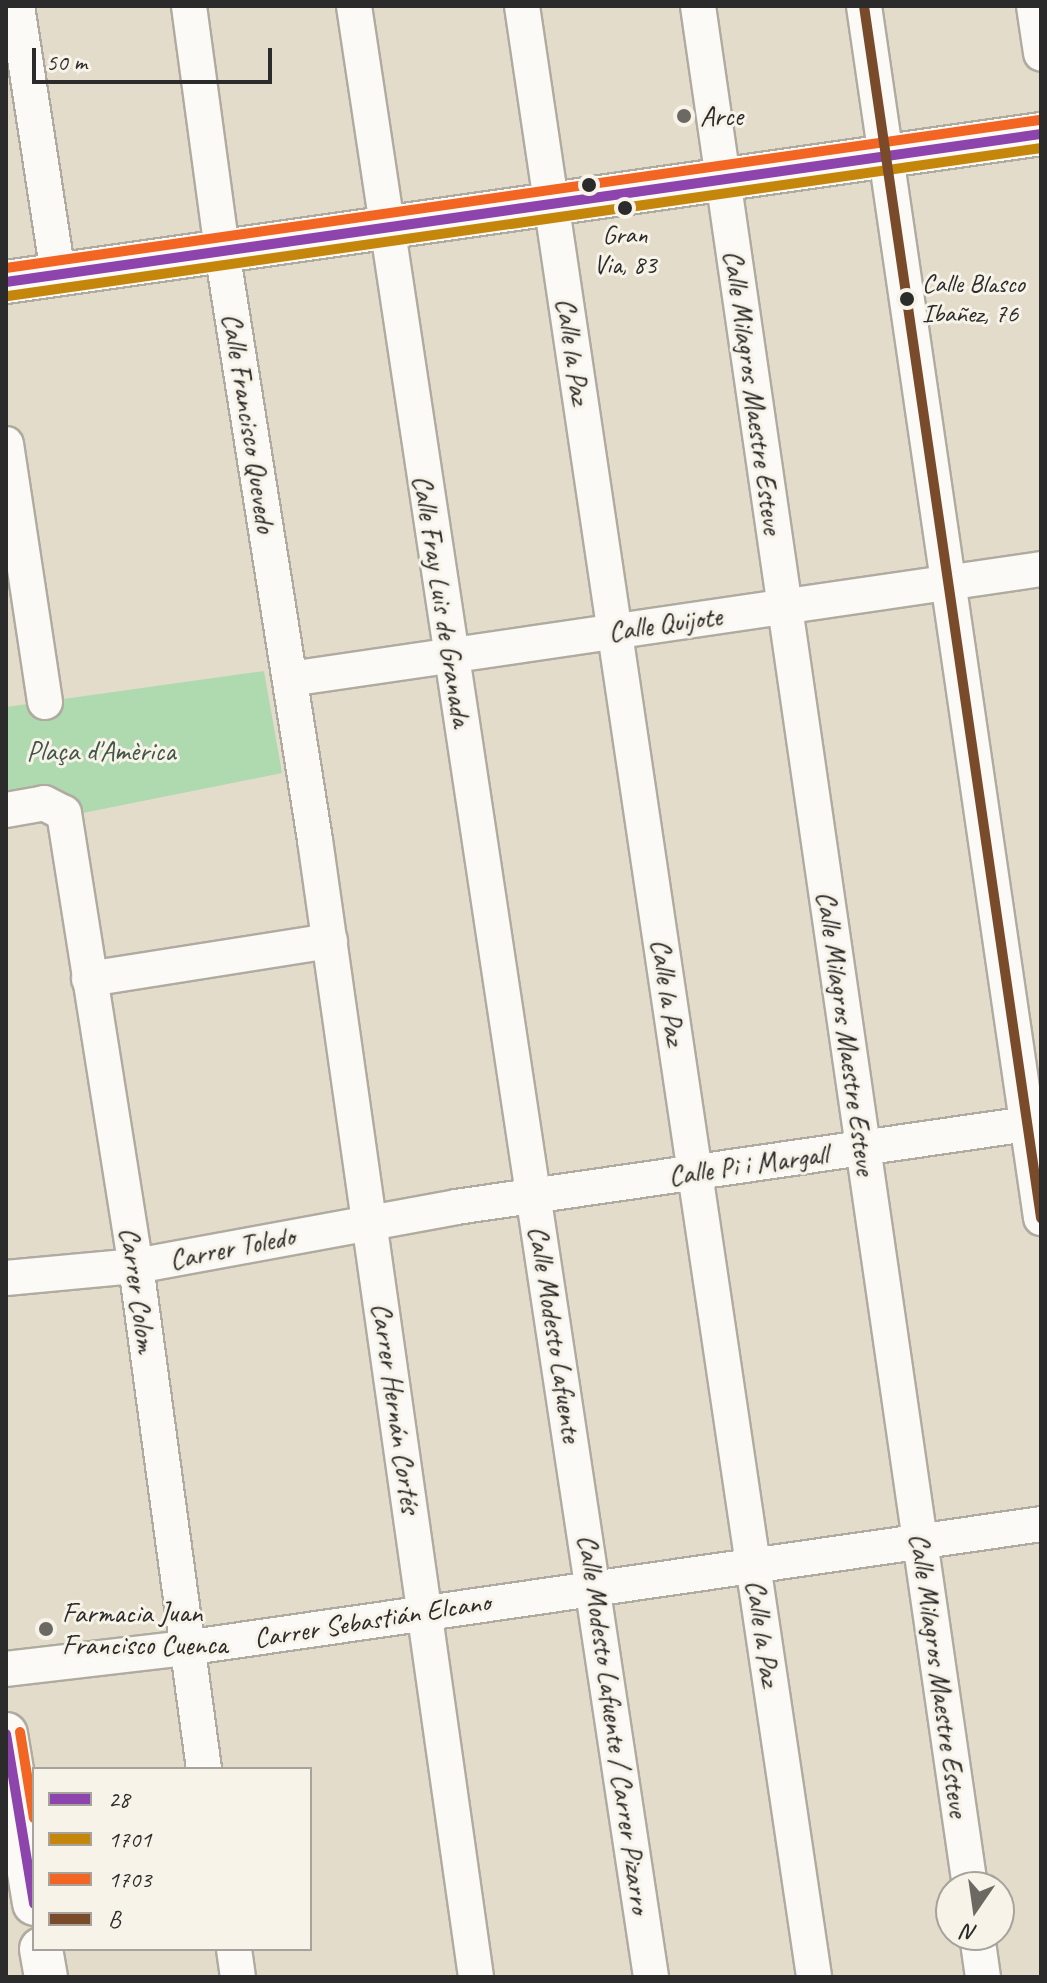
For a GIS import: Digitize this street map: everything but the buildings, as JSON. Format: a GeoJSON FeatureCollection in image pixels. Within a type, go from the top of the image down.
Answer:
{"type":"FeatureCollection","features":[{"type":"Feature","properties":{"kind":"street"},"geometry":{"type":"LineString","coordinates":[[17,6],[58,275]]}},
{"type":"Feature","properties":{"kind":"street","name":"Calle Francisco Quevedo"},"geometry":{"type":"LineString","coordinates":[[189,6],[222,251],[315,840]]}},
{"type":"Feature","properties":{"kind":"street","name":"Calle Fray Luis de Granada"},"geometry":{"type":"LineString","coordinates":[[354,6],[533,1196]]}},
{"type":"Feature","properties":{"kind":"street","name":"Calle la Paz"},"geometry":{"type":"LineString","coordinates":[[522,6],[814,1977]]}},
{"type":"Feature","properties":{"kind":"street","name":"Calle Milagros Maestre Esteve"},"geometry":{"type":"LineString","coordinates":[[698,6],[968,1871]]}},
{"type":"Feature","properties":{"kind":"street"},"geometry":{"type":"LineString","coordinates":[[864,6],[947,582],[1034,1123],[1041,1218]]}},
{"type":"Feature","properties":{"kind":"street"},"geometry":{"type":"LineString","coordinates":[[1034,6],[1041,53]]}},
{"type":"Feature","properties":{"kind":"street"},"geometry":{"type":"LineString","coordinates":[[6,282],[1041,134]]}},
{"type":"Feature","properties":{"kind":"street"},"geometry":{"type":"LineString","coordinates":[[6,444],[45,702]]}},
{"type":"Feature","properties":{"kind":"street","name":"Calle Quijote"},"geometry":{"type":"LineString","coordinates":[[290,679],[1041,569]]}},
{"type":"Feature","properties":{"kind":"street","name":"Carrer Colom"},"geometry":{"type":"LineString","coordinates":[[6,810],[44,803],[64,813],[136,1266],[185,1648],[204,1767]]}},
{"type":"Feature","properties":{"kind":"street","name":"Carrer Hernán Cortés"},"geometry":{"type":"LineString","coordinates":[[315,840],[476,1977]]}},
{"type":"Feature","properties":{"kind":"street"},"geometry":{"type":"LineString","coordinates":[[89,979],[330,941]]}},
{"type":"Feature","properties":{"kind":"street","name":"Calle Pi i Margall"},"geometry":{"type":"LineString","coordinates":[[456,1207],[1034,1123]]}},
{"type":"Feature","properties":{"kind":"street","name":"Calle Modesto Lafuente"},"geometry":{"type":"LineString","coordinates":[[533,1196],[577,1472]]}},
{"type":"Feature","properties":{"kind":"street","name":"Carrer Toledo"},"geometry":{"type":"LineString","coordinates":[[6,1278],[136,1266],[456,1207]]}},
{"type":"Feature","properties":{"kind":"street","name":"Calle Modesto Lafuente / Carrer Pizarro"},"geometry":{"type":"LineString","coordinates":[[577,1472],[651,1977]]}},
{"type":"Feature","properties":{"kind":"street","name":"Carrer Sebastián Elcano"},"geometry":{"type":"LineString","coordinates":[[6,1669],[185,1648],[594,1585],[1041,1524]]}},
{"type":"Feature","properties":{"kind":"street"},"geometry":{"type":"LineString","coordinates":[[6,1734],[32,1892]]}},
{"type":"Feature","properties":{"kind":"street"},"geometry":{"type":"LineString","coordinates":[[41,1951],[46,1977]]}},
{"type":"Feature","properties":{"kind":"street"},"geometry":{"type":"LineString","coordinates":[[234,1951],[238,1977]]}},
{"type":"Feature","properties":{"kind":"street"},"geometry":{"type":"LineString","coordinates":[[979,1951],[983,1977]]}},
{"type":"Feature","properties":{"kind":"green space","name":"Plaça d'Amèrica"},"geometry":{"type":"Polygon","coordinates":[[[264,671],[282,773],[78,814],[51,788],[6,792],[6,707],[264,671]]]}},
{"type":"Feature","properties":{"kind":"transit line","name":"B"},"geometry":{"type":"LineString","coordinates":[[864,6],[1041,1218]]}},
{"type":"Feature","properties":{"kind":"transit line","name":"1703"},"geometry":{"type":"LineString","coordinates":[[6,268],[1039,120]]}},
{"type":"Feature","properties":{"kind":"transit line","name":"28"},"geometry":{"type":"LineString","coordinates":[[6,282],[1041,134]]}},
{"type":"Feature","properties":{"kind":"transit line","name":"1701"},"geometry":{"type":"LineString","coordinates":[[8,296],[1041,148]]}},
{"type":"Feature","properties":{"kind":"transit line","name":"1703"},"geometry":{"type":"LineString","coordinates":[[20,1732],[32,1806]]}},
{"type":"Feature","properties":{"kind":"transit line","name":"28"},"geometry":{"type":"LineString","coordinates":[[6,1734],[32,1892]]}},
{"type":"Feature","properties":{"kind":"place","name":"Arce"},"geometry":{"type":"Point","coordinates":[684,116]}},
{"type":"Feature","properties":{"kind":"place","name":"Gran Via, 83"},"geometry":{"type":"Point","coordinates":[625,208]}},
{"type":"Feature","properties":{"kind":"place","name":"Calle Blasco Ibañez, 76"},"geometry":{"type":"Point","coordinates":[907,299]}},
{"type":"Feature","properties":{"kind":"place","name":"Farmacia Juan Francisco Cuenca"},"geometry":{"type":"Point","coordinates":[46,1629]}}]}
